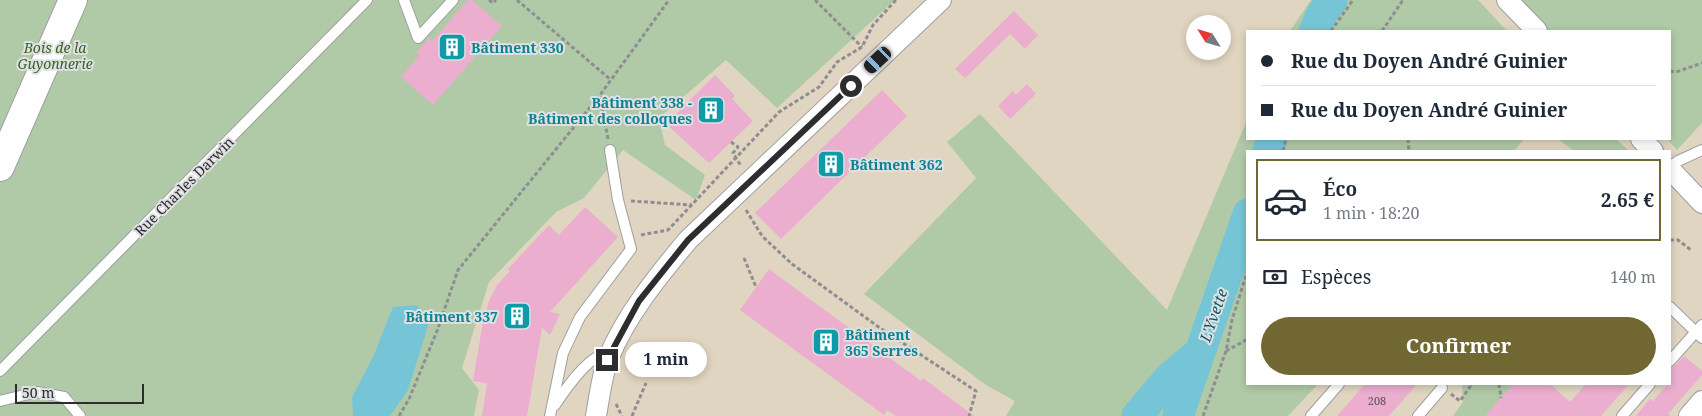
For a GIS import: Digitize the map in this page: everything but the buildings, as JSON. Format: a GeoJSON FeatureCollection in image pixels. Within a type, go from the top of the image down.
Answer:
{"type":"FeatureCollection","features":[{"type":"Feature","properties":{"kind":"street"},"geometry":{"type":"LineString","coordinates":[[0,167],[73,0]]}},
{"type":"Feature","properties":{"kind":"street"},"geometry":{"type":"LineString","coordinates":[[596,416],[607,360],[639,301],[688,240],[941,0]]}},
{"type":"Feature","properties":{"kind":"street"},"geometry":{"type":"LineString","coordinates":[[1506,0],[1536,30]]}},
{"type":"Feature","properties":{"kind":"street"},"geometry":{"type":"LineString","coordinates":[[1642,140],[1652,150]]}},
{"type":"Feature","properties":{"kind":"street"},"geometry":{"type":"LineString","coordinates":[[1671,169],[1702,203]]}},
{"type":"Feature","properties":{"kind":"street"},"geometry":{"type":"LineString","coordinates":[[1689,416],[1702,401]]}},
{"type":"Feature","properties":{"kind":"lane","name":"Rue Charles Darwin"},"geometry":{"type":"LineString","coordinates":[[0,371],[367,0]]}},
{"type":"Feature","properties":{"kind":"lane"},"geometry":{"type":"LineString","coordinates":[[404,0],[418,38],[453,0]]}},
{"type":"Feature","properties":{"kind":"lane"},"geometry":{"type":"LineString","coordinates":[[551,414],[561,357],[580,317],[631,249],[618,200],[610,150]]}},
{"type":"Feature","properties":{"kind":"lane"},"geometry":{"type":"LineString","coordinates":[[1671,167],[1678,161],[1702,150]]}},
{"type":"Feature","properties":{"kind":"lane"},"geometry":{"type":"LineString","coordinates":[[1671,308],[1700,331],[1671,359]]}},
{"type":"Feature","properties":{"kind":"lane"},"geometry":{"type":"LineString","coordinates":[[551,414],[566,388],[595,358],[602,355],[607,360]]}},
{"type":"Feature","properties":{"kind":"lane"},"geometry":{"type":"LineString","coordinates":[[1311,416],[1338,385]]}},
{"type":"Feature","properties":{"kind":"lane"},"geometry":{"type":"LineString","coordinates":[[1622,416],[1649,385]]}},
{"type":"Feature","properties":{"kind":"lane"},"geometry":{"type":"LineString","coordinates":[[1418,416],[1444,390]]}},
{"type":"Feature","properties":{"kind":"lane"},"geometry":{"type":"LineString","coordinates":[[0,401],[37,392],[55,395],[64,397],[80,416]]}},
{"type":"Feature","properties":{"kind":"path"},"geometry":{"type":"LineString","coordinates":[[489,0],[493,3],[496,0]]}},
{"type":"Feature","properties":{"kind":"path"},"geometry":{"type":"LineString","coordinates":[[518,0],[611,80]]}},
{"type":"Feature","properties":{"kind":"path"},"geometry":{"type":"LineString","coordinates":[[399,416],[409,399],[437,331],[458,270],[600,95],[669,0]]}},
{"type":"Feature","properties":{"kind":"path"},"geometry":{"type":"LineString","coordinates":[[816,0],[878,60]]}},
{"type":"Feature","properties":{"kind":"path"},"geometry":{"type":"LineString","coordinates":[[628,238],[668,230],[784,108],[819,87],[837,62],[862,46],[873,25],[896,0]]}},
{"type":"Feature","properties":{"kind":"path"},"geometry":{"type":"LineString","coordinates":[[1332,30],[1353,0]]}},
{"type":"Feature","properties":{"kind":"path"},"geometry":{"type":"LineString","coordinates":[[1383,30],[1404,0]]}},
{"type":"Feature","properties":{"kind":"path"},"geometry":{"type":"LineString","coordinates":[[1671,71],[1676,72],[1702,63]]}},
{"type":"Feature","properties":{"kind":"path"},"geometry":{"type":"LineString","coordinates":[[600,95],[610,150]]}},
{"type":"Feature","properties":{"kind":"path"},"geometry":{"type":"LineString","coordinates":[[731,142],[738,147],[733,153],[735,159]]}},
{"type":"Feature","properties":{"kind":"path"},"geometry":{"type":"LineString","coordinates":[[618,200],[692,205]]}},
{"type":"Feature","properties":{"kind":"path"},"geometry":{"type":"LineString","coordinates":[[744,205],[762,236],[792,264],[880,328],[976,391],[969,416]]}},
{"type":"Feature","properties":{"kind":"path"},"geometry":{"type":"LineString","coordinates":[[1671,240],[1678,240],[1691,250]]}},
{"type":"Feature","properties":{"kind":"path"},"geometry":{"type":"LineString","coordinates":[[744,258],[756,287]]}},
{"type":"Feature","properties":{"kind":"path"},"geometry":{"type":"LineString","coordinates":[[1203,416],[1226,351],[1232,320],[1246,275]]}},
{"type":"Feature","properties":{"kind":"path"},"geometry":{"type":"LineString","coordinates":[[1226,351],[1246,340]]}},
{"type":"Feature","properties":{"kind":"path"},"geometry":{"type":"LineString","coordinates":[[632,416],[646,383]]}},
{"type":"Feature","properties":{"kind":"path"},"geometry":{"type":"LineString","coordinates":[[1444,390],[1460,401],[1470,388],[1470,385]]}},
{"type":"Feature","properties":{"kind":"path"},"geometry":{"type":"LineString","coordinates":[[1499,385],[1501,398]]}},
{"type":"Feature","properties":{"kind":"shaded area"},"geometry":{"type":"Polygon","coordinates":[[[356,0],[1702,0],[1702,416],[0,416],[356,0]]]}},
{"type":"Feature","properties":{"kind":"green space","name":"Bois de la Guyonnerie"},"geometry":{"type":"Polygon","coordinates":[[[0,0],[895,0],[777,108],[726,60],[659,118],[665,145],[705,175],[696,200],[623,150],[584,198],[556,212],[489,282],[462,368],[479,390],[474,416],[0,416],[0,0]]]}},
{"type":"Feature","properties":{"kind":"green space"},"geometry":{"type":"Polygon","coordinates":[[[1311,0],[1478,0],[1506,30],[1291,30],[1311,0]]]}},
{"type":"Feature","properties":{"kind":"green space"},"geometry":{"type":"Polygon","coordinates":[[[1520,0],[1702,0],[1702,123],[1677,150],[1668,140],[1671,140],[1671,30],[1546,30],[1520,0]]]}},
{"type":"Feature","properties":{"kind":"green space"},"geometry":{"type":"Polygon","coordinates":[[[980,114],[1167,310],[1246,122],[1246,140],[1523,140],[1515,150],[1246,150],[1246,385],[1317,385],[1288,416],[1006,416],[1015,401],[986,385],[864,294],[976,178],[947,142],[980,114]]]}},
{"type":"Feature","properties":{"kind":"green space"},"geometry":{"type":"Polygon","coordinates":[[[1559,140],[1617,140],[1628,150],[1573,150],[1559,140]]]}},
{"type":"Feature","properties":{"kind":"green space"},"geometry":{"type":"Polygon","coordinates":[[[1462,385],[1512,385],[1486,416],[1453,416],[1463,402],[1462,385]]]}},
{"type":"Feature","properties":{"kind":"water"},"geometry":{"type":"Polygon","coordinates":[[[417,305],[429,323],[408,390],[390,416],[353,416],[352,397],[373,357],[393,307],[417,305]]]}},
{"type":"Feature","properties":{"kind":"waterway","name":"L'Yvette"},"geometry":{"type":"LineString","coordinates":[[1314,30],[1322,14],[1332,0]]}},
{"type":"Feature","properties":{"kind":"waterway","name":"L'Yvette"},"geometry":{"type":"LineString","coordinates":[[1268,150],[1272,140]]}},
{"type":"Feature","properties":{"kind":"waterway","name":"L'Yvette"},"geometry":{"type":"LineString","coordinates":[[1178,416],[1246,220]]}},
{"type":"Feature","properties":{"kind":"waterway"},"geometry":{"type":"LineString","coordinates":[[1137,416],[1169,378],[1199,353]]}},
{"type":"Feature","properties":{"kind":"place","name":"Bâtiment 330"},"geometry":{"type":"Point","coordinates":[452,47]}},
{"type":"Feature","properties":{"kind":"place","name":"Bâtiment 338 - Bâtiment des colloques"},"geometry":{"type":"Point","coordinates":[711,110]}},
{"type":"Feature","properties":{"kind":"place","name":"Bâtiment 362"},"geometry":{"type":"Point","coordinates":[831,164]}},
{"type":"Feature","properties":{"kind":"place","name":"Bâtiment 337"},"geometry":{"type":"Point","coordinates":[517,316]}},
{"type":"Feature","properties":{"kind":"place","name":"Bâtiment 365 Serres"},"geometry":{"type":"Point","coordinates":[826,342]}},
{"type":"Feature","properties":{"kind":"route"},"geometry":{"type":"LineString","coordinates":[[607,360],[639,301],[688,240],[851,86]]}}]}
